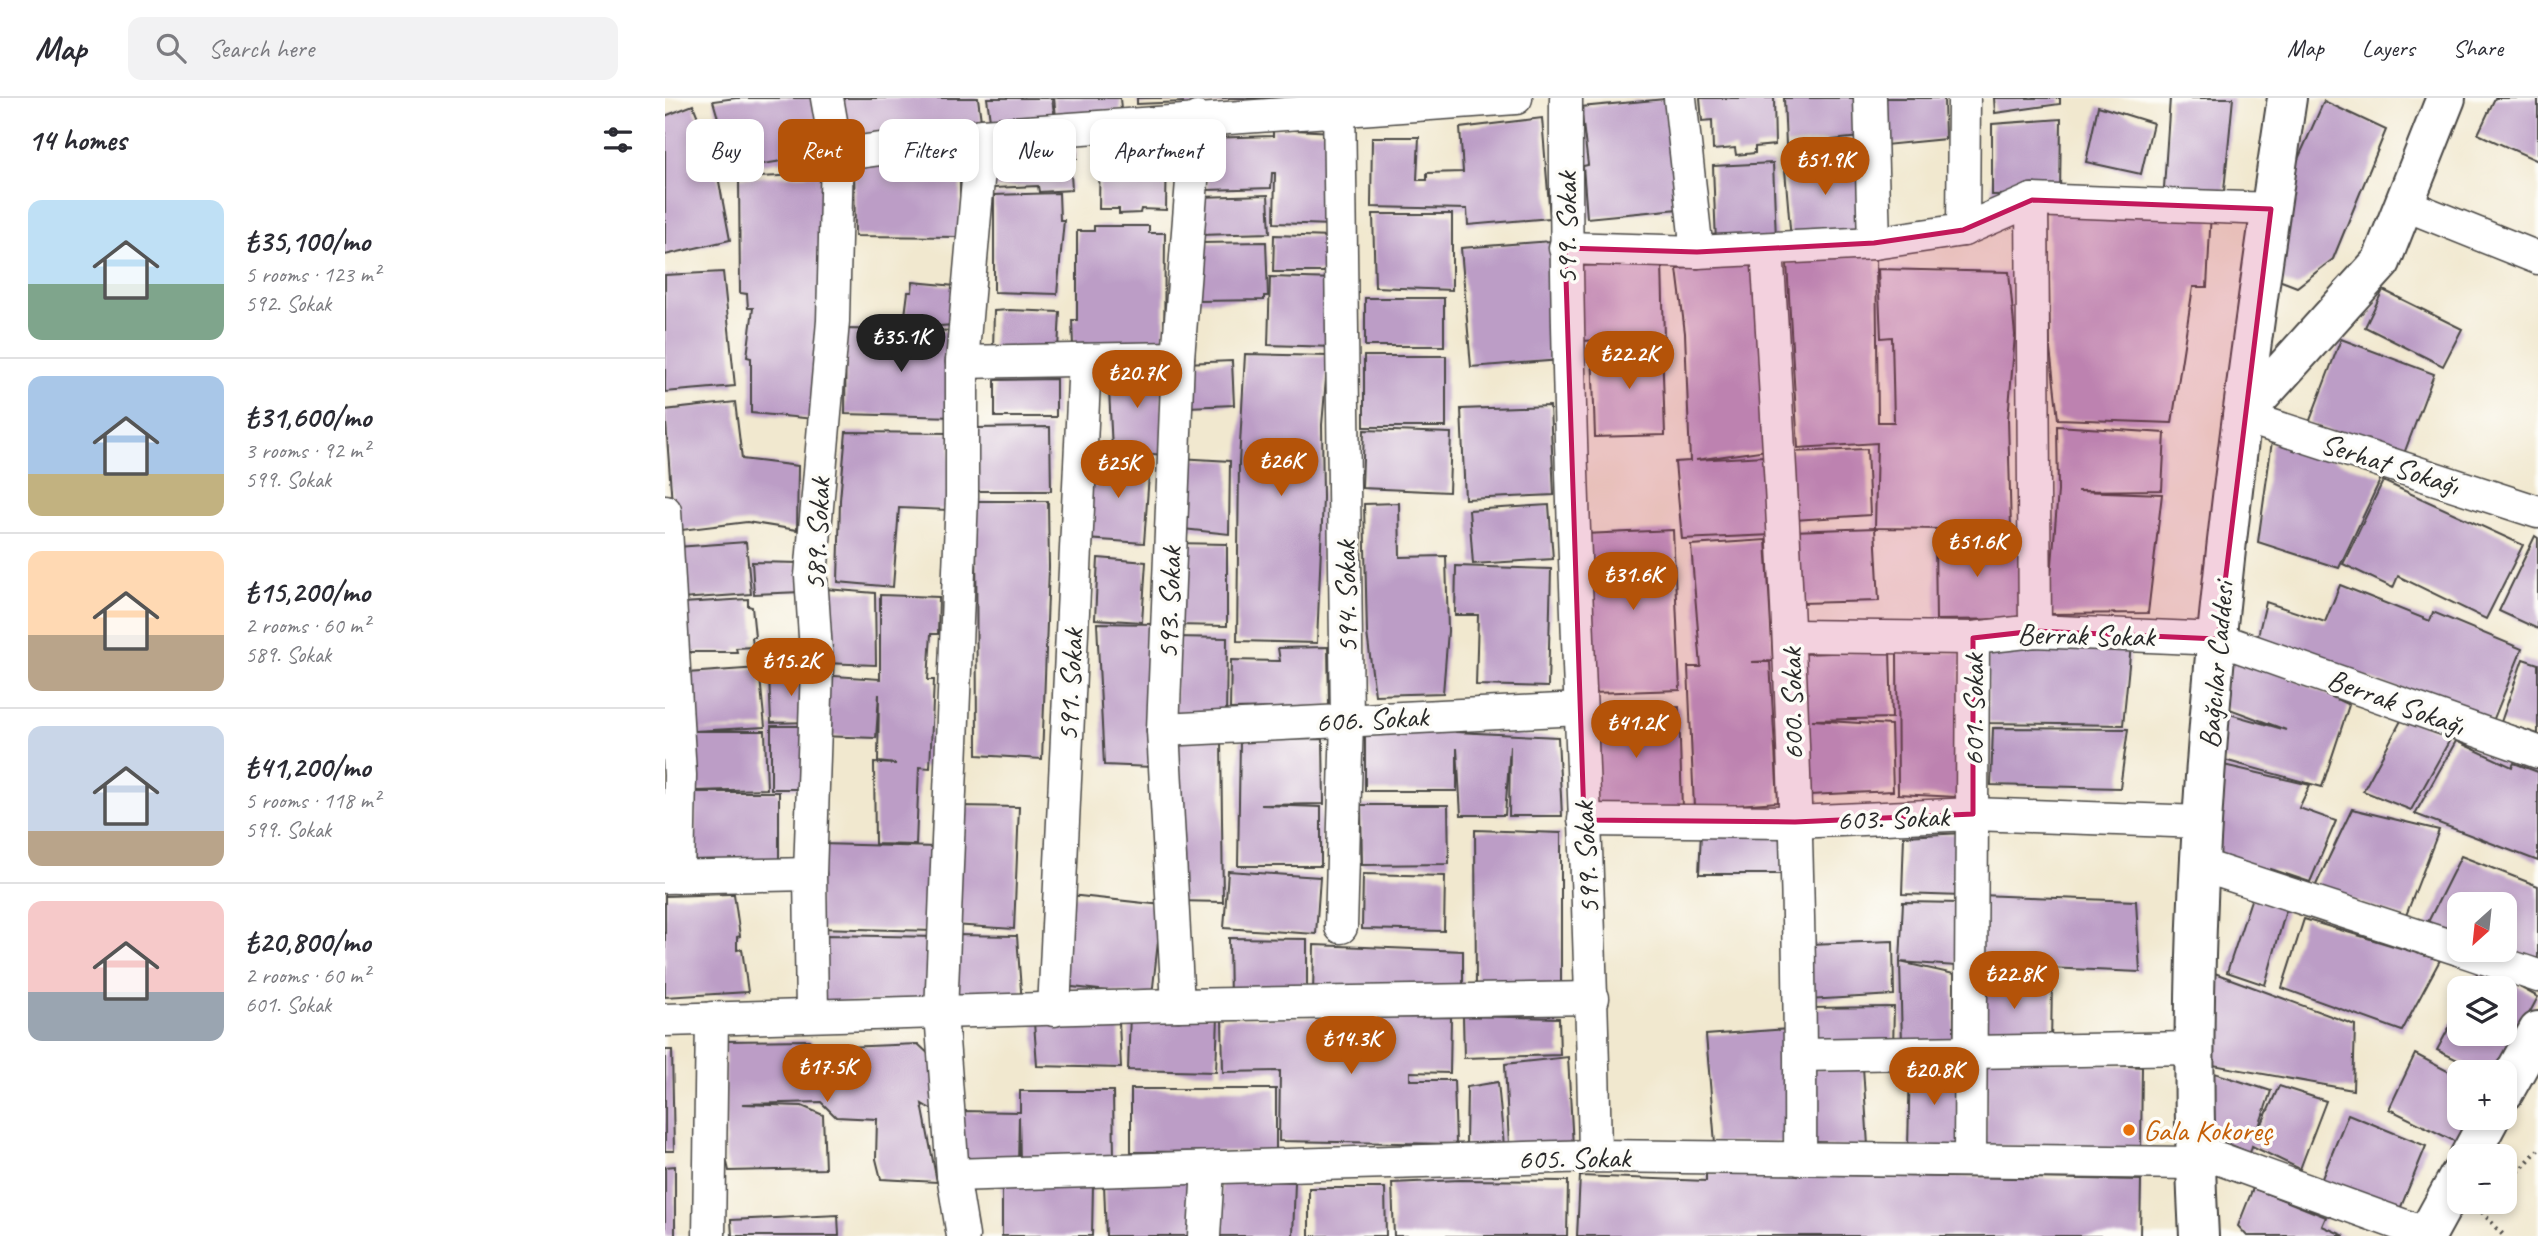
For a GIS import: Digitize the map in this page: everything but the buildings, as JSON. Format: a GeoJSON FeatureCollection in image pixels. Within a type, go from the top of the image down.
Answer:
{"type":"FeatureCollection","features":[{"type":"Feature","properties":{"kind":"main road","name":"Bağcılar Caddesi"},"geometry":{"type":"LineString","coordinates":[[2199,1236],[2193,1048],[2202,822],[2218,639],[2256,296],[2287,98]]}},
{"type":"Feature","properties":{"kind":"main road"},"geometry":{"type":"LineString","coordinates":[[2242,416],[2381,262],[2406,205],[2446,98]]}},
{"type":"Feature","properties":{"kind":"main road"},"geometry":{"type":"LineString","coordinates":[[2256,296],[2286,328],[2296,334],[2322,328]]}},
{"type":"Feature","properties":{"kind":"main road"},"geometry":{"type":"LineString","coordinates":[[2517,1075],[2533,1055]]}},
{"type":"Feature","properties":{"kind":"main road"},"geometry":{"type":"LineString","coordinates":[[2426,1235],[2447,1197]]}},
{"type":"Feature","properties":{"kind":"street","name":"589. Sokak"},"geometry":{"type":"LineString","coordinates":[[827,98],[831,119]]}},
{"type":"Feature","properties":{"kind":"street"},"geometry":{"type":"LineString","coordinates":[[865,151],[982,135],[1340,105],[1516,98]]}},
{"type":"Feature","properties":{"kind":"street","name":"599. Sokak"},"geometry":{"type":"LineString","coordinates":[[1566,98],[1565,247],[1584,820],[1593,999],[1595,1156]]}},
{"type":"Feature","properties":{"kind":"street"},"geometry":{"type":"LineString","coordinates":[[1680,98],[1697,252]]}},
{"type":"Feature","properties":{"kind":"street"},"geometry":{"type":"LineString","coordinates":[[1870,98],[1874,243]]}},
{"type":"Feature","properties":{"kind":"street"},"geometry":{"type":"LineString","coordinates":[[1963,230],[1964,98]]}},
{"type":"Feature","properties":{"kind":"street","name":"594. Sokak"},"geometry":{"type":"LineString","coordinates":[[1340,105],[1347,720],[1341,927]]}},
{"type":"Feature","properties":{"kind":"street","name":"593. Sokak"},"geometry":{"type":"LineString","coordinates":[[1178,1005],[1164,730],[1178,358],[1196,118]]}},
{"type":"Feature","properties":{"kind":"street"},"geometry":{"type":"LineString","coordinates":[[963,1236],[953,1175],[941,1013],[962,497],[962,362],[982,135]]}},
{"type":"Feature","properties":{"kind":"street","name":"589. Sokak"},"geometry":{"type":"LineString","coordinates":[[812,1014],[810,874],[817,667],[811,576],[833,321],[836,182]]}},
{"type":"Feature","properties":{"kind":"street"},"geometry":{"type":"LineString","coordinates":[[1565,247],[1697,252],[1874,243],[1963,230],[2032,200],[2271,209]]}},
{"type":"Feature","properties":{"kind":"street"},"geometry":{"type":"LineString","coordinates":[[2032,200],[2035,631]]}},
{"type":"Feature","properties":{"kind":"street"},"geometry":{"type":"LineString","coordinates":[[2406,205],[2538,258]]}},
{"type":"Feature","properties":{"kind":"street","name":"600. Sokak"},"geometry":{"type":"LineString","coordinates":[[1767,249],[1791,636],[1801,1055],[1800,1159]]}},
{"type":"Feature","properties":{"kind":"street"},"geometry":{"type":"LineString","coordinates":[[962,362],[1178,358]]}},
{"type":"Feature","properties":{"kind":"street","name":"591. Sokak"},"geometry":{"type":"LineString","coordinates":[[1054,1010],[1085,360]]}},
{"type":"Feature","properties":{"kind":"street","name":"Serhat Sokağı"},"geometry":{"type":"LineString","coordinates":[[2242,416],[2538,512]]}},
{"type":"Feature","properties":{"kind":"street"},"geometry":{"type":"LineString","coordinates":[[665,511],[680,775],[671,877],[810,874]]}},
{"type":"Feature","properties":{"kind":"street","name":"Berrak Sokak"},"geometry":{"type":"LineString","coordinates":[[1791,636],[1973,638],[2035,631],[2218,639],[2253,651]]}},
{"type":"Feature","properties":{"kind":"street","name":"601. Sokak"},"geometry":{"type":"LineString","coordinates":[[1971,1159],[1973,638]]}},
{"type":"Feature","properties":{"kind":"street","name":"Berrak Sokağı"},"geometry":{"type":"LineString","coordinates":[[2253,651],[2538,752]]}},
{"type":"Feature","properties":{"kind":"street","name":"606. Sokak"},"geometry":{"type":"LineString","coordinates":[[1164,730],[1580,709]]}},
{"type":"Feature","properties":{"kind":"street","name":"603. Sokak"},"geometry":{"type":"LineString","coordinates":[[1584,820],[1795,822],[1973,814],[2202,822]]}},
{"type":"Feature","properties":{"kind":"street"},"geometry":{"type":"LineString","coordinates":[[2200,864],[2447,946]]}},
{"type":"Feature","properties":{"kind":"street"},"geometry":{"type":"LineString","coordinates":[[2496,962],[2538,976]]}},
{"type":"Feature","properties":{"kind":"street"},"geometry":{"type":"LineString","coordinates":[[665,1020],[1178,1005],[1593,999]]}},
{"type":"Feature","properties":{"kind":"street"},"geometry":{"type":"LineString","coordinates":[[709,1236],[712,1018]]}},
{"type":"Feature","properties":{"kind":"street"},"geometry":{"type":"LineString","coordinates":[[1801,1055],[2193,1048]]}},
{"type":"Feature","properties":{"kind":"street","name":"605. Sokak"},"geometry":{"type":"LineString","coordinates":[[953,1175],[1595,1156],[1800,1159],[2195,1157],[2426,1235]]}},
{"type":"Feature","properties":{"kind":"street"},"geometry":{"type":"LineString","coordinates":[[1204,1236],[1208,1168]]}},
{"type":"Feature","properties":{"kind":"path"},"geometry":{"type":"LineString","coordinates":[[2517,1173],[2538,1150]]}},
{"type":"Feature","properties":{"kind":"path"},"geometry":{"type":"LineString","coordinates":[[2483,1214],[2504,1236]]}},
{"type":"Feature","properties":{"kind":"highlighted area"},"geometry":{"type":"Polygon","coordinates":[[[2032,200],[2271,209],[2218,639],[2035,631],[1973,638],[1973,814],[1795,822],[1584,820],[1565,248],[1697,252],[1874,243],[1963,230],[2032,200]]]}},
{"type":"Feature","properties":{"kind":"place","name":"Gala Kokoreç"},"geometry":{"type":"Point","coordinates":[2129,1130]}}]}
